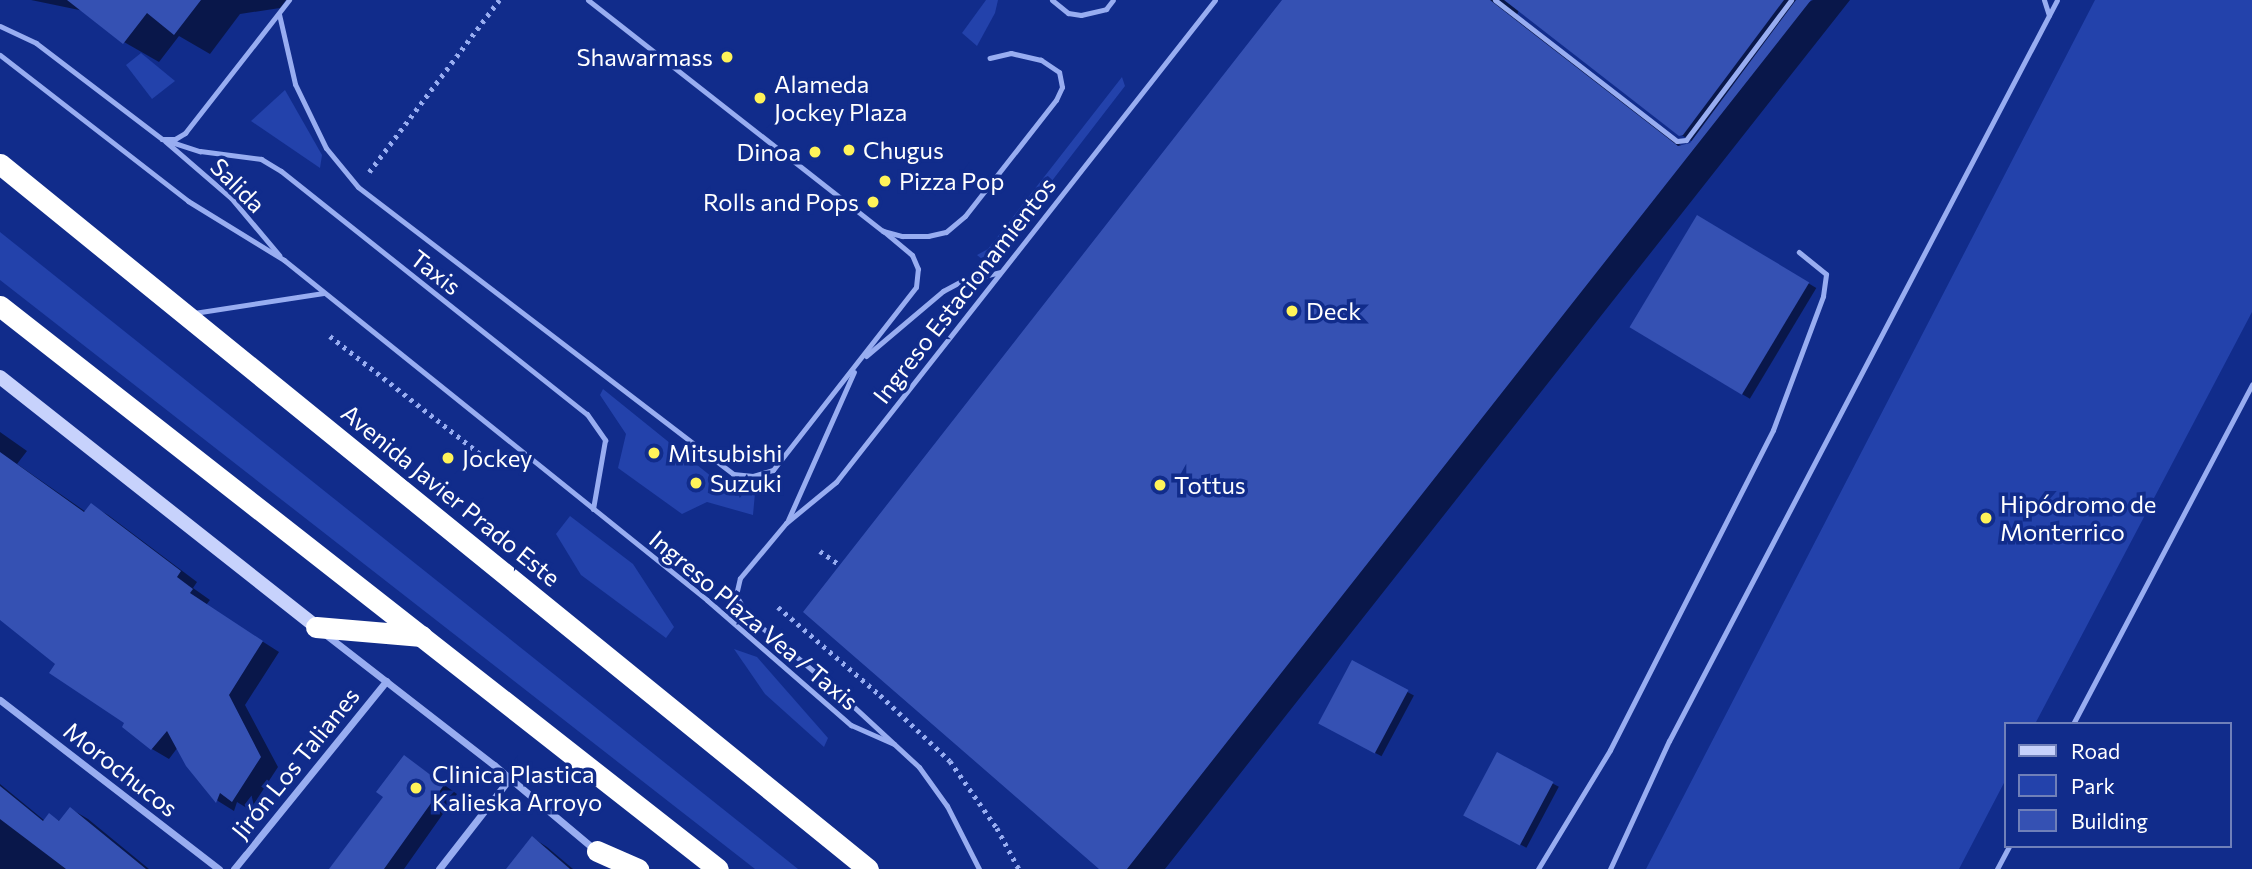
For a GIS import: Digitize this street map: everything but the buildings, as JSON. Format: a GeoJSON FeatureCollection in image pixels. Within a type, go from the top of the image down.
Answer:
{"type":"FeatureCollection","features":[{"type":"Feature","properties":{"kind":"highway","name":"Avenida Javier Prado Este"},"geometry":{"type":"LineString","coordinates":[[0,164],[868,869]]}},
{"type":"Feature","properties":{"kind":"highway"},"geometry":{"type":"LineString","coordinates":[[0,306],[718,869]]}},
{"type":"Feature","properties":{"kind":"highway"},"geometry":{"type":"LineString","coordinates":[[316,627],[422,636]]}},
{"type":"Feature","properties":{"kind":"highway"},"geometry":{"type":"LineString","coordinates":[[597,851],[638,869]]}},
{"type":"Feature","properties":{"kind":"main road"},"geometry":{"type":"LineString","coordinates":[[0,377],[316,627]]}},
{"type":"Feature","properties":{"kind":"street"},"geometry":{"type":"LineString","coordinates":[[316,627],[618,869]]}},
{"type":"Feature","properties":{"kind":"street","name":"Jirón Los Talianes"},"geometry":{"type":"LineString","coordinates":[[234,869],[386,681]]}},
{"type":"Feature","properties":{"kind":"street","name":"Morochucos"},"geometry":{"type":"LineString","coordinates":[[0,700],[219,869]]}},
{"type":"Feature","properties":{"kind":"street"},"geometry":{"type":"LineString","coordinates":[[439,869],[509,779]]}},
{"type":"Feature","properties":{"kind":"lane"},"geometry":{"type":"LineString","coordinates":[[0,26],[47,50],[163,139],[175,139],[185,133],[289,0]]}},
{"type":"Feature","properties":{"kind":"lane"},"geometry":{"type":"LineString","coordinates":[[279,14],[295,84],[326,148],[358,187],[733,474],[753,475],[773,470],[916,288],[918,269],[912,254],[588,0]]}},
{"type":"Feature","properties":{"kind":"lane"},"geometry":{"type":"LineString","coordinates":[[1052,0],[1068,13],[1081,15],[1106,9],[1113,0]]}},
{"type":"Feature","properties":{"kind":"lane","name":"Ingreso Estacionamientos"},"geometry":{"type":"LineString","coordinates":[[897,745],[747,615],[736,595],[740,578],[786,523],[836,482],[1215,0]]}},
{"type":"Feature","properties":{"kind":"lane"},"geometry":{"type":"LineString","coordinates":[[1495,0],[1677,141],[1686,140],[1791,0]]}},
{"type":"Feature","properties":{"kind":"lane"},"geometry":{"type":"LineString","coordinates":[[2044,0],[2049,15]]}},
{"type":"Feature","properties":{"kind":"lane"},"geometry":{"type":"LineString","coordinates":[[1610,869],[1669,741],[2057,0]]}},
{"type":"Feature","properties":{"kind":"lane"},"geometry":{"type":"LineString","coordinates":[[883,231],[902,236],[928,236],[946,232],[965,216],[1056,100],[1062,87],[1059,72],[1041,60],[1011,53],[990,58]]}},
{"type":"Feature","properties":{"kind":"lane"},"geometry":{"type":"LineString","coordinates":[[0,55],[188,201],[284,260]]}},
{"type":"Feature","properties":{"kind":"lane","name":"Salida"},"geometry":{"type":"LineString","coordinates":[[163,139],[231,198],[284,260]]}},
{"type":"Feature","properties":{"kind":"lane","name":"Taxis"},"geometry":{"type":"LineString","coordinates":[[163,139],[200,152],[261,159],[281,171],[587,414],[604,440],[593,509]]}},
{"type":"Feature","properties":{"kind":"lane"},"geometry":{"type":"LineString","coordinates":[[1538,869],[1610,750],[1773,430],[1823,296],[1826,274],[1799,252]]}},
{"type":"Feature","properties":{"kind":"lane","name":"Ingreso Plaza Vea / Taxis"},"geometry":{"type":"LineString","coordinates":[[284,260],[707,600],[851,725],[897,745]]}},
{"type":"Feature","properties":{"kind":"lane"},"geometry":{"type":"LineString","coordinates":[[786,523],[858,363],[943,291],[960,282],[1000,272]]}},
{"type":"Feature","properties":{"kind":"lane"},"geometry":{"type":"LineString","coordinates":[[187,315],[323,293]]}},
{"type":"Feature","properties":{"kind":"lane"},"geometry":{"type":"LineString","coordinates":[[2074,722],[2252,384]]}},
{"type":"Feature","properties":{"kind":"lane"},"geometry":{"type":"LineString","coordinates":[[897,745],[919,767],[947,806],[979,869]]}},
{"type":"Feature","properties":{"kind":"lane"},"geometry":{"type":"LineString","coordinates":[[1997,869],[2008,848]]}},
{"type":"Feature","properties":{"kind":"path"},"geometry":{"type":"LineString","coordinates":[[358,187],[499,0]]}},
{"type":"Feature","properties":{"kind":"path"},"geometry":{"type":"LineString","coordinates":[[330,336],[487,459]]}},
{"type":"Feature","properties":{"kind":"path"},"geometry":{"type":"LineString","coordinates":[[820,551],[840,565]]}},
{"type":"Feature","properties":{"kind":"green space"},"geometry":{"type":"Polygon","coordinates":[[[986,0],[998,0],[995,13],[977,46],[962,33],[986,0]]]}},
{"type":"Feature","properties":{"kind":"green space","name":"Hipódromo de Monterrico"},"geometry":{"type":"Polygon","coordinates":[[[2095,0],[2252,0],[2252,312],[2036,722],[2004,722],[2004,783],[1959,869],[1646,869],[2095,0]]]}},
{"type":"Feature","properties":{"kind":"green space"},"geometry":{"type":"Polygon","coordinates":[[[141,53],[175,81],[152,99],[126,65],[141,53]]]}},
{"type":"Feature","properties":{"kind":"green space"},"geometry":{"type":"Polygon","coordinates":[[[1122,77],[1125,86],[988,264],[977,255],[988,249],[1122,77]]]}},
{"type":"Feature","properties":{"kind":"green space"},"geometry":{"type":"Polygon","coordinates":[[[285,90],[322,155],[320,168],[251,121],[285,90]]]}},
{"type":"Feature","properties":{"kind":"green space"},"geometry":{"type":"Polygon","coordinates":[[[0,232],[798,869],[755,869],[0,280],[0,232]]]}},
{"type":"Feature","properties":{"kind":"green space"},"geometry":{"type":"Polygon","coordinates":[[[603,389],[717,481],[755,493],[753,515],[707,502],[682,514],[618,468],[626,434],[600,395],[603,389]]]}},
{"type":"Feature","properties":{"kind":"green space"},"geometry":{"type":"Polygon","coordinates":[[[570,516],[633,564],[674,627],[666,638],[581,575],[556,534],[570,516]]]}},
{"type":"Feature","properties":{"kind":"green space"},"geometry":{"type":"Polygon","coordinates":[[[734,649],[757,657],[828,738],[824,747],[765,694],[734,649]]]}},
{"type":"Feature","properties":{"kind":"place","name":"Shawarmass"},"geometry":{"type":"Point","coordinates":[727,57]}},
{"type":"Feature","properties":{"kind":"place","name":"Alameda Jockey Plaza"},"geometry":{"type":"Point","coordinates":[760,98]}},
{"type":"Feature","properties":{"kind":"place","name":"Chugus"},"geometry":{"type":"Point","coordinates":[849,150]}},
{"type":"Feature","properties":{"kind":"place","name":"Dinoa"},"geometry":{"type":"Point","coordinates":[815,152]}},
{"type":"Feature","properties":{"kind":"place","name":"Pizza Pop"},"geometry":{"type":"Point","coordinates":[885,181]}},
{"type":"Feature","properties":{"kind":"place","name":"Rolls and Pops"},"geometry":{"type":"Point","coordinates":[873,202]}},
{"type":"Feature","properties":{"kind":"place","name":"Deck"},"geometry":{"type":"Point","coordinates":[1292,311]}},
{"type":"Feature","properties":{"kind":"place","name":"Mitsubishi"},"geometry":{"type":"Point","coordinates":[654,453]}},
{"type":"Feature","properties":{"kind":"place","name":"Jockey"},"geometry":{"type":"Point","coordinates":[448,458]}},
{"type":"Feature","properties":{"kind":"place","name":"Suzuki"},"geometry":{"type":"Point","coordinates":[696,483]}},
{"type":"Feature","properties":{"kind":"place","name":"Tottus"},"geometry":{"type":"Point","coordinates":[1160,485]}},
{"type":"Feature","properties":{"kind":"place","name":"Hipódromo de Monterrico"},"geometry":{"type":"Point","coordinates":[1986,518]}},
{"type":"Feature","properties":{"kind":"place","name":"Clinica Plastica Kalieska Arroyo"},"geometry":{"type":"Point","coordinates":[416,788]}}]}
